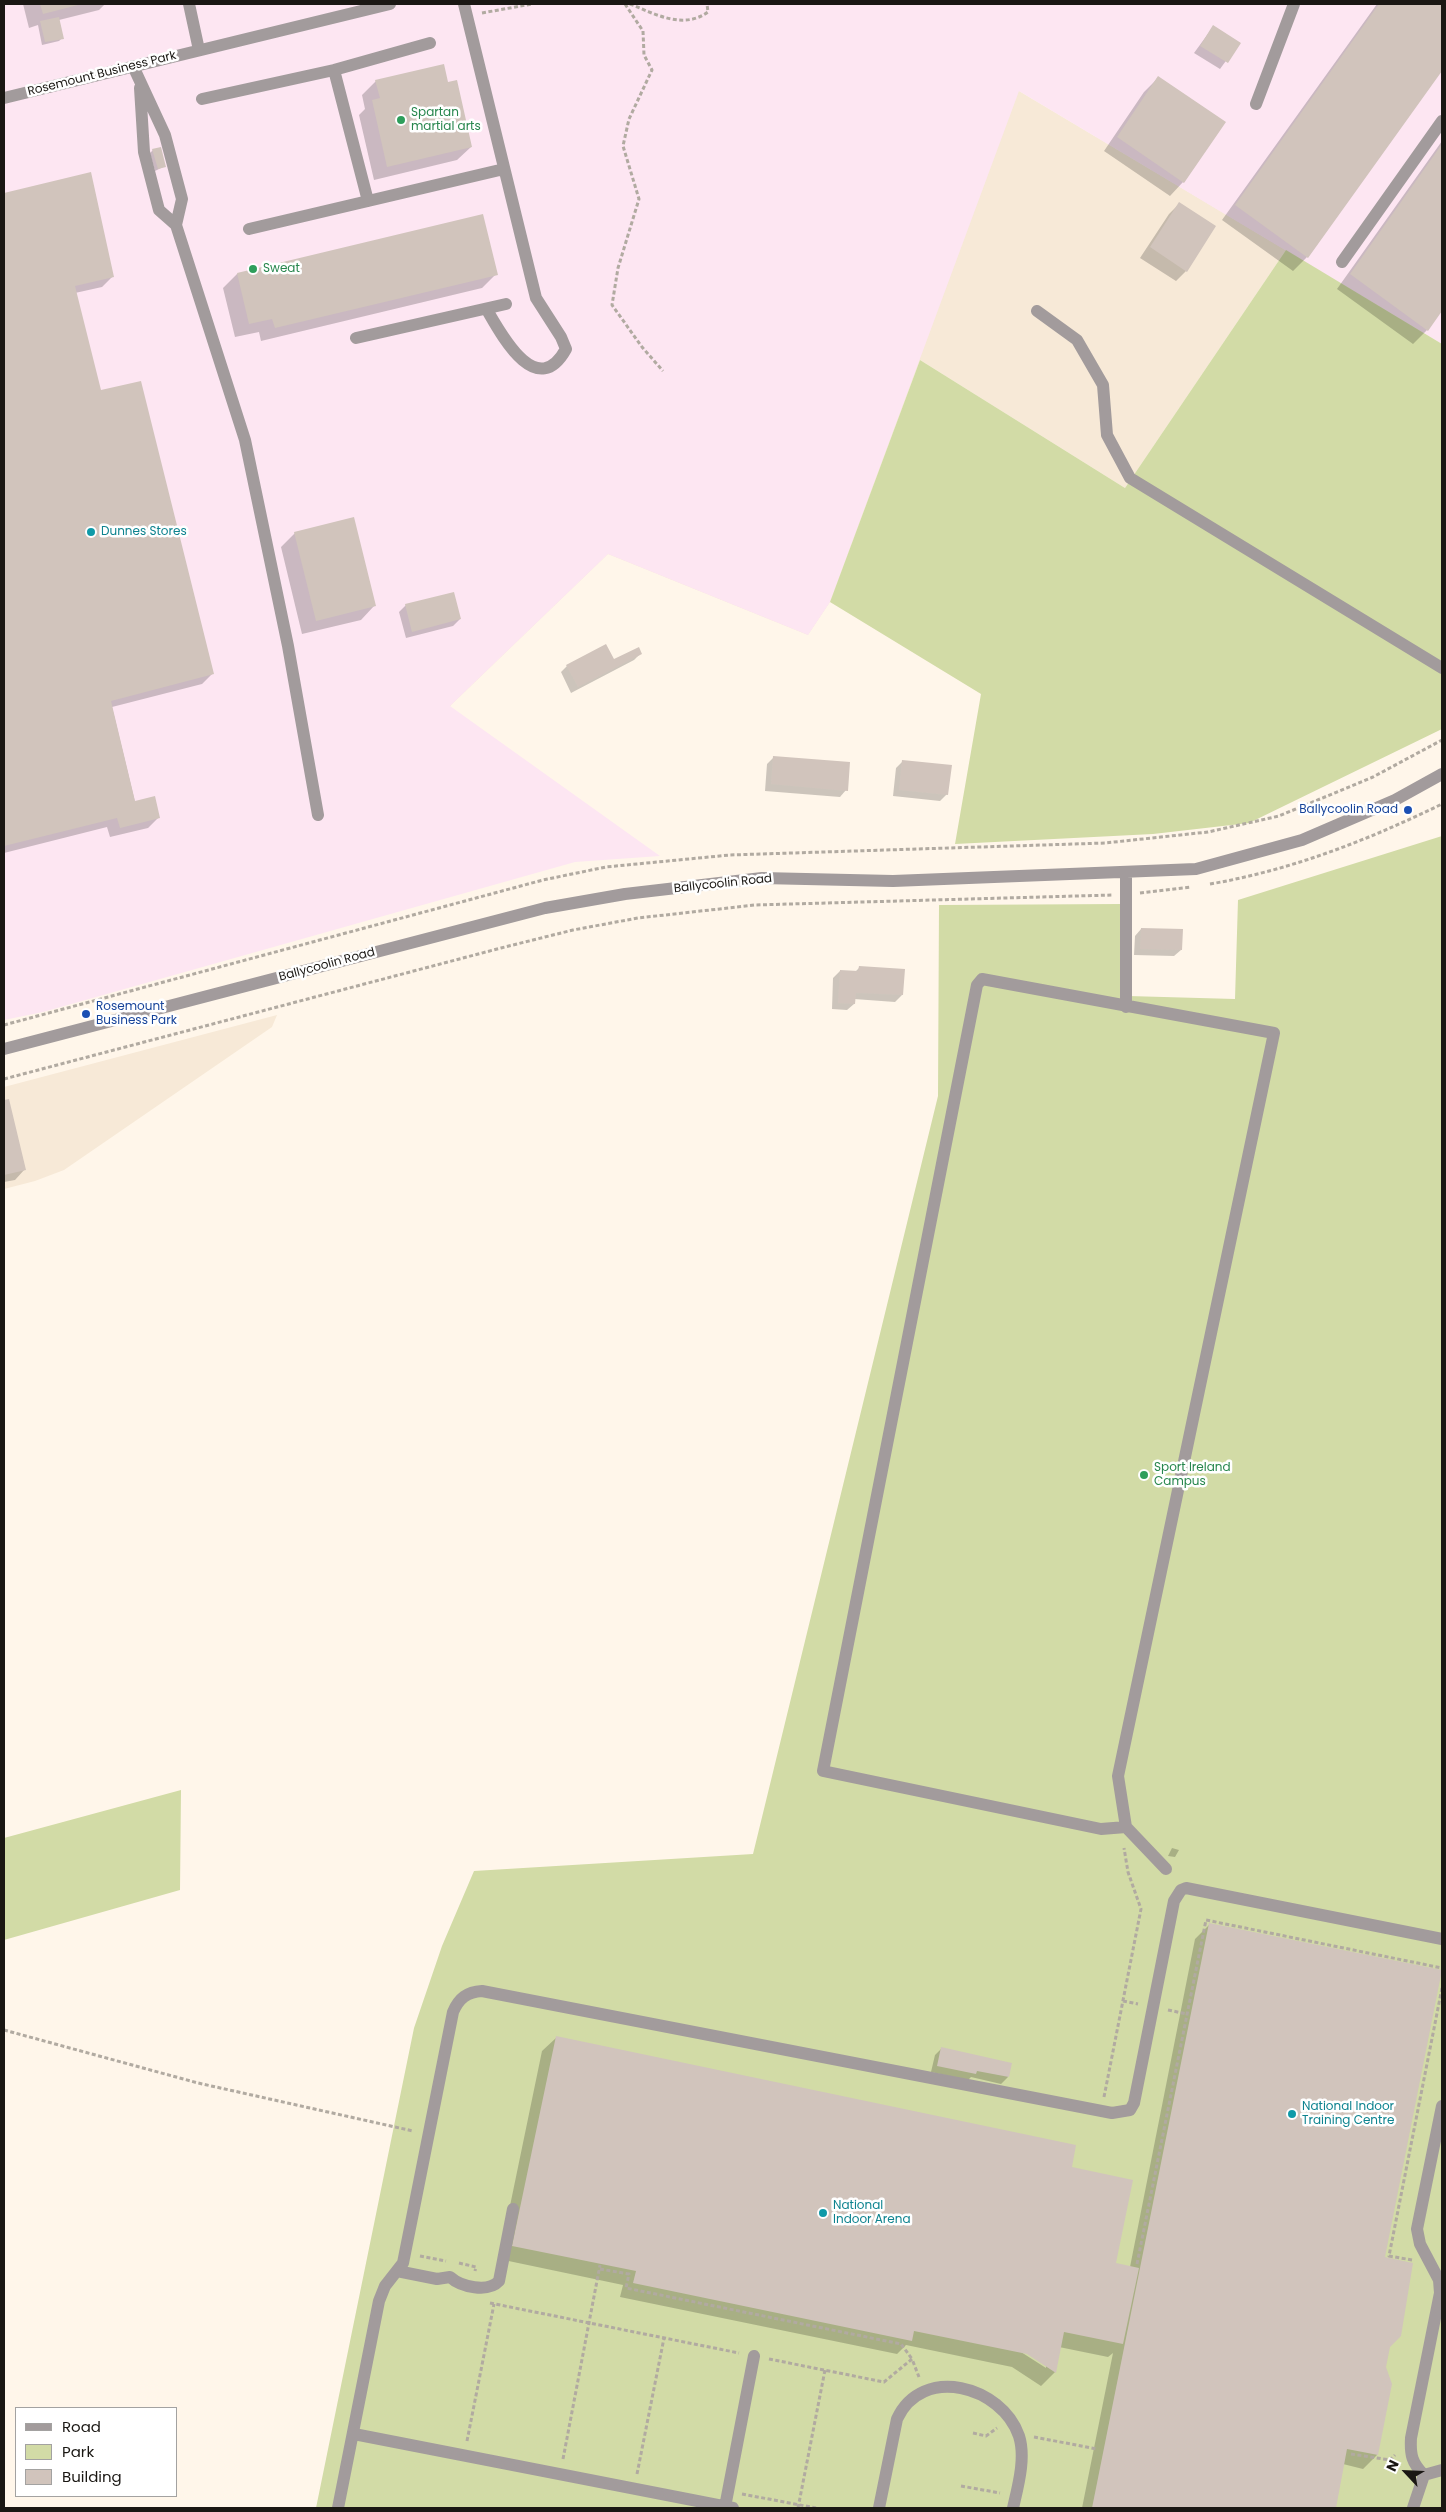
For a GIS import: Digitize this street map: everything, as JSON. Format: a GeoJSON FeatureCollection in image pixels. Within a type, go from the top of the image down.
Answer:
{"type":"FeatureCollection","features":[{"type":"Feature","properties":{"kind":"street"},"geometry":{"type":"LineString","coordinates":[[189,4],[199,50]]}},
{"type":"Feature","properties":{"kind":"street","name":"Rosemount Business Park"},"geometry":{"type":"LineString","coordinates":[[4,98],[390,4]]}},
{"type":"Feature","properties":{"kind":"street"},"geometry":{"type":"LineString","coordinates":[[1256,104],[1294,4]]}},
{"type":"Feature","properties":{"kind":"street"},"geometry":{"type":"LineString","coordinates":[[466,10],[536,298],[562,337],[566,349],[559,361],[546,368],[534,368],[517,357],[487,310]]}},
{"type":"Feature","properties":{"kind":"street"},"geometry":{"type":"LineString","coordinates":[[202,99],[334,70],[430,43]]}},
{"type":"Feature","properties":{"kind":"street"},"geometry":{"type":"LineString","coordinates":[[133,66],[165,135],[182,199],[176,225],[244,440],[288,646],[318,815]]}},
{"type":"Feature","properties":{"kind":"street"},"geometry":{"type":"LineString","coordinates":[[334,70],[368,201]]}},
{"type":"Feature","properties":{"kind":"street"},"geometry":{"type":"LineString","coordinates":[[139,78],[144,152],[159,210],[176,225]]}},
{"type":"Feature","properties":{"kind":"street"},"geometry":{"type":"LineString","coordinates":[[1342,262],[1442,121]]}},
{"type":"Feature","properties":{"kind":"street"},"geometry":{"type":"LineString","coordinates":[[249,229],[504,169]]}},
{"type":"Feature","properties":{"kind":"street"},"geometry":{"type":"LineString","coordinates":[[356,338],[487,310],[506,304]]}},
{"type":"Feature","properties":{"kind":"street"},"geometry":{"type":"LineString","coordinates":[[1037,311],[1077,340],[1103,385],[1107,436],[1130,478],[1442,668]]}},
{"type":"Feature","properties":{"kind":"street","name":"Ballycoolin Road"},"geometry":{"type":"LineString","coordinates":[[4,1049],[545,908],[625,894],[762,878],[893,881],[1196,869],[1302,840],[1395,800],[1442,774]]}},
{"type":"Feature","properties":{"kind":"street"},"geometry":{"type":"LineString","coordinates":[[1126,872],[1126,1007]]}},
{"type":"Feature","properties":{"kind":"street"},"geometry":{"type":"LineString","coordinates":[[1126,1827],[1101,1828],[823,1771],[977,985],[982,979],[1274,1033],[1118,1776],[1126,1827],[1166,1869]]}},
{"type":"Feature","properties":{"kind":"street"},"geometry":{"type":"LineString","coordinates":[[338,2508],[379,2301],[385,2286],[403,2263],[453,2012],[462,1998],[468,1994],[482,1992],[1101,2111],[1122,2112],[1130,2110],[1134,2103],[1174,1901],[1181,1890],[1186,1888],[1442,1939]]}},
{"type":"Feature","properties":{"kind":"street"},"geometry":{"type":"LineString","coordinates":[[1424,2475],[1412,2462],[1410,2454],[1411,2438],[1440,2285],[1420,2244],[1417,2229],[1442,2106]]}},
{"type":"Feature","properties":{"kind":"street"},"geometry":{"type":"LineString","coordinates":[[397,2271],[436,2279],[450,2277],[457,2283],[486,2288],[500,2281],[513,2209]]}},
{"type":"Feature","properties":{"kind":"street"},"geometry":{"type":"LineString","coordinates":[[354,2434],[729,2507],[754,2356]]}},
{"type":"Feature","properties":{"kind":"street"},"geometry":{"type":"LineString","coordinates":[[878,2508],[897,2419],[908,2402],[924,2392],[950,2387],[976,2391],[998,2404],[1011,2418],[1020,2438],[1021,2463],[1015,2502]]}},
{"type":"Feature","properties":{"kind":"street"},"geometry":{"type":"LineString","coordinates":[[1424,2475],[1442,2470]]}},
{"type":"Feature","properties":{"kind":"street"},"geometry":{"type":"LineString","coordinates":[[1413,2508],[1424,2475]]}},
{"type":"Feature","properties":{"kind":"path"},"geometry":{"type":"LineString","coordinates":[[466,10],[532,4]]}},
{"type":"Feature","properties":{"kind":"path"},"geometry":{"type":"LineString","coordinates":[[625,4],[643,31],[644,55],[652,70],[629,119],[623,146],[639,199],[618,268],[612,305],[642,347],[663,370]]}},
{"type":"Feature","properties":{"kind":"path"},"geometry":{"type":"LineString","coordinates":[[630,4],[661,16],[682,21],[698,19],[708,12],[707,4]]}},
{"type":"Feature","properties":{"kind":"path"},"geometry":{"type":"LineString","coordinates":[[1208,884],[1282,868],[1377,835],[1442,804]]}},
{"type":"Feature","properties":{"kind":"path"},"geometry":{"type":"LineString","coordinates":[[4,1079],[501,948],[573,930],[638,918],[755,905],[1101,896],[1165,891],[1199,886]]}},
{"type":"Feature","properties":{"kind":"path"},"geometry":{"type":"LineString","coordinates":[[1101,2111],[1141,1909],[1123,1851],[1126,1827]]}},
{"type":"Feature","properties":{"kind":"path"},"geometry":{"type":"LineString","coordinates":[[1137,2264],[1206,1920],[1442,1968]]}},
{"type":"Feature","properties":{"kind":"path"},"geometry":{"type":"LineString","coordinates":[[4,2030],[198,2083],[429,2135]]}},
{"type":"Feature","properties":{"kind":"path"},"geometry":{"type":"LineString","coordinates":[[405,2253],[449,2261]]}},
{"type":"Feature","properties":{"kind":"path"},"geometry":{"type":"LineString","coordinates":[[458,2263],[476,2267],[472,2286]]}},
{"type":"Feature","properties":{"kind":"path"},"geometry":{"type":"LineString","coordinates":[[560,2474],[600,2267],[629,2274],[626,2288],[901,2344],[912,2359],[924,2392]]}},
{"type":"Feature","properties":{"kind":"path"},"geometry":{"type":"LineString","coordinates":[[486,2302],[884,2382],[912,2359]]}},
{"type":"Feature","properties":{"kind":"path"},"geometry":{"type":"LineString","coordinates":[[463,2456],[494,2304]]}},
{"type":"Feature","properties":{"kind":"path"},"geometry":{"type":"LineString","coordinates":[[634,2489],[664,2338]]}},
{"type":"Feature","properties":{"kind":"path"},"geometry":{"type":"LineString","coordinates":[[798,2508],[825,2370]]}},
{"type":"Feature","properties":{"kind":"path"},"geometry":{"type":"LineString","coordinates":[[973,2433],[986,2436],[1011,2418]]}},
{"type":"Feature","properties":{"kind":"path"},"geometry":{"type":"LineString","coordinates":[[1020,2438],[1032,2437],[1098,2449]]}},
{"type":"Feature","properties":{"kind":"path"},"geometry":{"type":"LineString","coordinates":[[961,2486],[1015,2502]]}},
{"type":"Feature","properties":{"kind":"shaded area","name":"Rosemount Business Park"},"geometry":{"type":"Polygon","coordinates":[[[4,4],[1442,4],[1442,344],[1019,91],[830,602],[808,635],[608,554],[450,706],[660,856],[575,862],[43,1012],[4,1020],[4,4]]]}},
{"type":"Feature","properties":{"kind":"shaded area"},"geometry":{"type":"Polygon","coordinates":[[[440,28],[1019,91],[1286,250],[1125,488],[920,360],[830,602],[808,635],[608,554],[450,706],[440,28]]]}},
{"type":"Feature","properties":{"kind":"shaded area"},"geometry":{"type":"Polygon","coordinates":[[[277,1015],[272,1027],[64,1170],[35,1181],[4,1189],[4,1087],[277,1015]]]}},
{"type":"Feature","properties":{"kind":"green space"},"geometry":{"type":"Polygon","coordinates":[[[1286,250],[1442,344],[1442,729],[1249,823],[1153,834],[955,844],[981,694],[830,602],[920,360],[1125,488],[1286,250]]]}},
{"type":"Feature","properties":{"kind":"green space","name":"Sport Ireland Campus"},"geometry":{"type":"Polygon","coordinates":[[[1442,836],[1442,2508],[316,2508],[414,2028],[442,1946],[474,1871],[753,1854],[938,1096],[939,905],[1122,904],[1128,996],[1235,999],[1238,900],[1442,836]]]}},
{"type":"Feature","properties":{"kind":"green space"},"geometry":{"type":"Polygon","coordinates":[[[181,1790],[180,1890],[4,1940],[4,1838],[181,1790]]]}},
{"type":"Feature","properties":{"kind":"building"},"geometry":{"type":"Polygon","coordinates":[[[40,4],[82,4],[43,14],[40,4]]]}},
{"type":"Feature","properties":{"kind":"building"},"geometry":{"type":"Polygon","coordinates":[[[1379,4],[1442,4],[1442,71],[1308,258],[1235,205],[1379,4]]]}},
{"type":"Feature","properties":{"kind":"building"},"geometry":{"type":"Polygon","coordinates":[[[59,17],[64,39],[45,42],[40,21],[59,17]]]}},
{"type":"Feature","properties":{"kind":"building"},"geometry":{"type":"Polygon","coordinates":[[[1213,25],[1241,43],[1228,63],[1200,46],[1213,25]]]}},
{"type":"Feature","properties":{"kind":"building"},"geometry":{"type":"Polygon","coordinates":[[[444,64],[448,82],[457,80],[472,147],[387,167],[372,100],[380,98],[375,80],[444,64]]]}},
{"type":"Feature","properties":{"kind":"building"},"geometry":{"type":"Polygon","coordinates":[[[1158,76],[1226,122],[1184,183],[1117,137],[1158,76]]]}},
{"type":"Feature","properties":{"kind":"building"},"geometry":{"type":"Polygon","coordinates":[[[1442,144],[1442,311],[1428,331],[1350,274],[1442,144]]]}},
{"type":"Feature","properties":{"kind":"building"},"geometry":{"type":"Polygon","coordinates":[[[161,147],[166,167],[158,169],[152,149],[161,147]]]}},
{"type":"Feature","properties":{"kind":"building","name":"Dunnes Stores"},"geometry":{"type":"Polygon","coordinates":[[[91,172],[114,277],[75,286],[101,390],[141,381],[214,674],[111,701],[135,801],[155,796],[160,818],[120,828],[117,818],[4,846],[4,193],[91,172]]]}},
{"type":"Feature","properties":{"kind":"building"},"geometry":{"type":"Polygon","coordinates":[[[1179,202],[1216,226],[1187,272],[1150,247],[1179,202]]]}},
{"type":"Feature","properties":{"kind":"building"},"geometry":{"type":"Polygon","coordinates":[[[483,214],[498,275],[275,328],[272,319],[249,324],[237,273],[483,214]]]}},
{"type":"Feature","properties":{"kind":"building"},"geometry":{"type":"Polygon","coordinates":[[[354,517],[376,606],[316,621],[294,532],[354,517]]]}},
{"type":"Feature","properties":{"kind":"building"},"geometry":{"type":"Polygon","coordinates":[[[454,592],[461,619],[412,632],[405,604],[454,592]]]}},
{"type":"Feature","properties":{"kind":"building"},"geometry":{"type":"Polygon","coordinates":[[[606,644],[614,659],[639,647],[642,654],[578,687],[566,665],[606,644]]]}},
{"type":"Feature","properties":{"kind":"building"},"geometry":{"type":"Polygon","coordinates":[[[773,756],[850,762],[848,791],[771,784],[773,756]]]}},
{"type":"Feature","properties":{"kind":"building"},"geometry":{"type":"Polygon","coordinates":[[[902,760],[952,765],[948,795],[899,790],[902,760]]]}},
{"type":"Feature","properties":{"kind":"building"},"geometry":{"type":"Polygon","coordinates":[[[1141,928],[1183,929],[1182,950],[1140,949],[1141,928]]]}},
{"type":"Feature","properties":{"kind":"building"},"geometry":{"type":"Polygon","coordinates":[[[859,966],[905,969],[903,995],[856,993],[855,1004],[838,1003],[840,970],[858,971],[859,966]]]}},
{"type":"Feature","properties":{"kind":"building"},"geometry":{"type":"Polygon","coordinates":[[[9,1099],[26,1170],[4,1175],[4,1100],[9,1099]]]}},
{"type":"Feature","properties":{"kind":"building","name":"National Indoor Training Centre"},"geometry":{"type":"Polygon","coordinates":[[[1209,1923],[1442,1970],[1385,2257],[1413,2263],[1401,2336],[1390,2347],[1386,2367],[1392,2384],[1378,2455],[1347,2449],[1336,2508],[1092,2508],[1209,1923]]]}},
{"type":"Feature","properties":{"kind":"building","name":"National Indoor Arena"},"geometry":{"type":"Polygon","coordinates":[[[556,2036],[1076,2145],[1072,2167],[1133,2180],[1116,2263],[1139,2268],[1123,2344],[1064,2332],[1056,2373],[1027,2354],[914,2331],[912,2341],[633,2283],[636,2271],[512,2246],[556,2036]]]}},
{"type":"Feature","properties":{"kind":"building"},"geometry":{"type":"Polygon","coordinates":[[[941,2047],[1012,2063],[1009,2077],[977,2071],[976,2074],[937,2066],[941,2047]]]}},
{"type":"Feature","properties":{"kind":"place","name":"Spartan martial arts"},"geometry":{"type":"Point","coordinates":[401,120]}},
{"type":"Feature","properties":{"kind":"place","name":"Sweat"},"geometry":{"type":"Point","coordinates":[253,269]}},
{"type":"Feature","properties":{"kind":"place","name":"Dunnes Stores"},"geometry":{"type":"Point","coordinates":[91,532]}},
{"type":"Feature","properties":{"kind":"place","name":"Ballycoolin Road"},"geometry":{"type":"Point","coordinates":[1408,810]}},
{"type":"Feature","properties":{"kind":"place","name":"Rosemount Business Park"},"geometry":{"type":"Point","coordinates":[86,1014]}},
{"type":"Feature","properties":{"kind":"place","name":"Sport Ireland Campus"},"geometry":{"type":"Point","coordinates":[1144,1475]}},
{"type":"Feature","properties":{"kind":"place","name":"National Indoor Training Centre"},"geometry":{"type":"Point","coordinates":[1292,2114]}},
{"type":"Feature","properties":{"kind":"place","name":"National Indoor Arena"},"geometry":{"type":"Point","coordinates":[823,2213]}}]}
